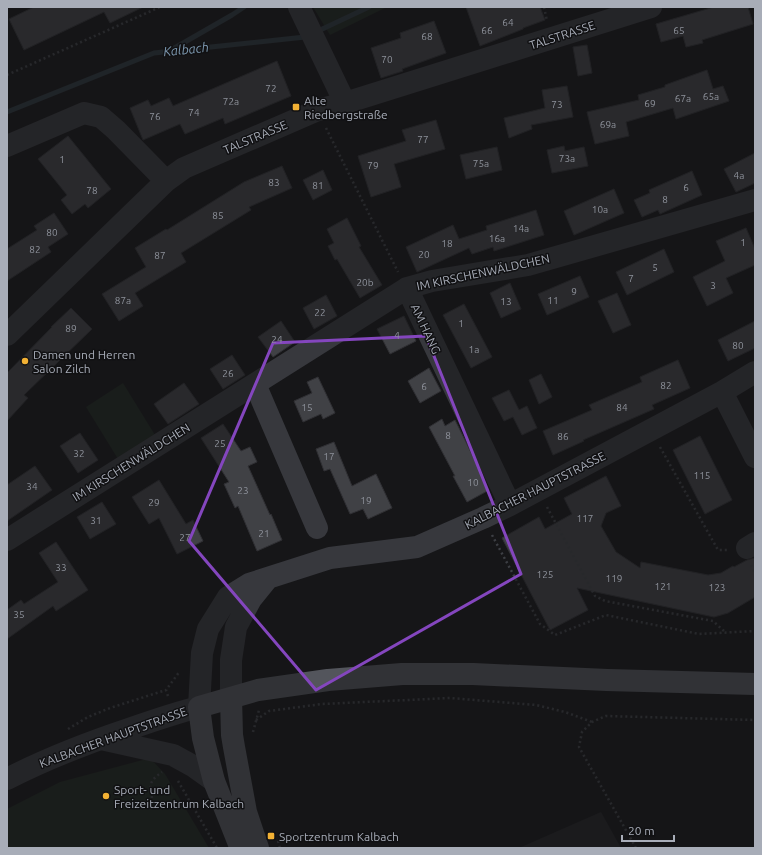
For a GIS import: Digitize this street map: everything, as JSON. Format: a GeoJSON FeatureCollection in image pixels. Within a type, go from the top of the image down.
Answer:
{"type":"FeatureCollection","features":[{"type":"Feature","properties":{"kind":"main road","name":"KALBACHER HAUPTSTRASSE"},"geometry":{"type":"LineString","coordinates":[[199,707],[258,690],[328,680],[402,674],[473,674],[755,684]]}},
{"type":"Feature","properties":{"kind":"main road"},"geometry":{"type":"LineString","coordinates":[[231,698],[232,736],[246,812],[258,848]]}},
{"type":"Feature","properties":{"kind":"main road"},"geometry":{"type":"LineString","coordinates":[[199,707],[203,738],[214,781],[239,844],[242,848]]}},
{"type":"Feature","properties":{"kind":"street"},"geometry":{"type":"LineString","coordinates":[[299,7],[345,103]]}},
{"type":"Feature","properties":{"kind":"street","name":"TALSTRASSE"},"geometry":{"type":"LineString","coordinates":[[7,335],[166,181],[184,168],[318,110],[345,103],[651,7]]}},
{"type":"Feature","properties":{"kind":"street"},"geometry":{"type":"LineString","coordinates":[[7,146],[84,114],[101,117],[116,130],[166,181]]}},
{"type":"Feature","properties":{"kind":"street","name":"IM KIRSCHENWÄLDCHEN"},"geometry":{"type":"LineString","coordinates":[[7,540],[407,288],[432,281],[528,265],[755,200]]}},
{"type":"Feature","properties":{"kind":"street","name":"AM HANG"},"geometry":{"type":"LineString","coordinates":[[407,288],[510,506]]}},
{"type":"Feature","properties":{"kind":"street","name":"KALBACHER HAUPTSTRASSE"},"geometry":{"type":"LineString","coordinates":[[7,779],[34,765],[101,739],[176,713],[199,707],[202,653],[208,629],[228,597],[249,584],[330,558],[416,547],[510,506],[722,392],[755,372]]}},
{"type":"Feature","properties":{"kind":"street"},"geometry":{"type":"LineString","coordinates":[[255,384],[317,528]]}},
{"type":"Feature","properties":{"kind":"street"},"geometry":{"type":"LineString","coordinates":[[722,392],[755,457]]}},
{"type":"Feature","properties":{"kind":"street"},"geometry":{"type":"LineString","coordinates":[[231,698],[231,660],[236,627],[251,599],[268,578]]}},
{"type":"Feature","properties":{"kind":"street"},"geometry":{"type":"LineString","coordinates":[[101,739],[173,755],[193,766],[214,781]]}},
{"type":"Feature","properties":{"kind":"path"},"geometry":{"type":"LineString","coordinates":[[7,75],[160,7]]}},
{"type":"Feature","properties":{"kind":"path"},"geometry":{"type":"LineString","coordinates":[[318,110],[407,288]]}},
{"type":"Feature","properties":{"kind":"path"},"geometry":{"type":"LineString","coordinates":[[651,430],[718,550],[744,547]]}},
{"type":"Feature","properties":{"kind":"path"},"geometry":{"type":"LineString","coordinates":[[538,491],[595,596],[605,601],[713,621],[725,632]]}},
{"type":"Feature","properties":{"kind":"path"},"geometry":{"type":"LineString","coordinates":[[484,518],[540,624],[555,635],[606,616],[699,634],[755,631]]}},
{"type":"Feature","properties":{"kind":"path"},"geometry":{"type":"LineString","coordinates":[[62,732],[88,717],[110,708],[166,690]]}},
{"type":"Feature","properties":{"kind":"path"},"geometry":{"type":"LineString","coordinates":[[256,720],[270,711],[322,704],[450,698],[536,704],[592,722]]}},
{"type":"Feature","properties":{"kind":"path"},"geometry":{"type":"LineString","coordinates":[[252,735],[259,710]]}},
{"type":"Feature","properties":{"kind":"path"},"geometry":{"type":"LineString","coordinates":[[636,848],[579,747],[582,732],[592,722],[606,716],[755,720]]}},
{"type":"Feature","properties":{"kind":"path"},"geometry":{"type":"LineString","coordinates":[[152,798],[150,787],[154,778],[164,771]]}},
{"type":"Feature","properties":{"kind":"path"},"geometry":{"type":"LineString","coordinates":[[177,780],[216,848]]}},
{"type":"Feature","properties":{"kind":"highlighted area"},"geometry":{"type":"Polygon","coordinates":[[[426,336],[521,574],[316,690],[189,541],[273,343],[426,336]]]}},
{"type":"Feature","properties":{"kind":"shaded area"},"geometry":{"type":"Polygon","coordinates":[[[313,7],[387,7],[330,35],[313,7]]]}},
{"type":"Feature","properties":{"kind":"shaded area"},"geometry":{"type":"Polygon","coordinates":[[[123,383],[155,435],[118,459],[86,407],[123,383]]]}},
{"type":"Feature","properties":{"kind":"shaded area","name":"Sport- und Freizeitzentrum Kalbach"},"geometry":{"type":"Polygon","coordinates":[[[150,758],[165,774],[209,848],[7,848],[7,809],[60,782],[150,758]]]}},
{"type":"Feature","properties":{"kind":"shaded area"},"geometry":{"type":"Polygon","coordinates":[[[601,812],[621,848],[519,848],[601,812]]]}},
{"type":"Feature","properties":{"kind":"building"},"geometry":{"type":"Polygon","coordinates":[[[34,7],[143,7],[110,23],[104,12],[24,50],[9,19],[34,7]]]}},
{"type":"Feature","properties":{"kind":"building"},"geometry":{"type":"Polygon","coordinates":[[[466,7],[540,7],[545,20],[480,46],[466,7]]]}},
{"type":"Feature","properties":{"kind":"building"},"geometry":{"type":"Polygon","coordinates":[[[714,7],[748,7],[753,24],[702,40],[703,43],[686,47],[683,36],[661,42],[656,24],[714,7]]]}},
{"type":"Feature","properties":{"kind":"building"},"geometry":{"type":"Polygon","coordinates":[[[434,21],[446,53],[402,69],[403,71],[381,78],[371,48],[401,38],[400,33],[434,21]]]}},
{"type":"Feature","properties":{"kind":"building"},"geometry":{"type":"Polygon","coordinates":[[[587,45],[592,73],[578,76],[573,47],[587,45]]]}},
{"type":"Feature","properties":{"kind":"building"},"geometry":{"type":"Polygon","coordinates":[[[277,61],[291,96],[225,124],[223,118],[185,134],[180,124],[143,140],[130,108],[148,100],[151,106],[169,98],[173,106],[277,61]]]}},
{"type":"Feature","properties":{"kind":"building"},"geometry":{"type":"Polygon","coordinates":[[[707,70],[713,89],[723,86],[729,101],[676,119],[673,108],[626,122],[629,136],[595,144],[587,112],[639,100],[638,95],[665,87],[665,85],[707,70]]]}},
{"type":"Feature","properties":{"kind":"building"},"geometry":{"type":"Polygon","coordinates":[[[567,86],[573,117],[531,125],[532,129],[509,138],[504,118],[545,108],[542,90],[567,86]]]}},
{"type":"Feature","properties":{"kind":"building"},"geometry":{"type":"Polygon","coordinates":[[[436,120],[445,149],[394,164],[401,187],[371,197],[358,156],[406,141],[402,130],[436,120]]]}},
{"type":"Feature","properties":{"kind":"building"},"geometry":{"type":"Polygon","coordinates":[[[68,136],[111,189],[88,208],[85,204],[72,214],[61,200],[67,195],[38,159],[68,136]]]}},
{"type":"Feature","properties":{"kind":"building"},"geometry":{"type":"Polygon","coordinates":[[[564,146],[565,151],[584,147],[588,166],[552,173],[547,150],[564,146]]]}},
{"type":"Feature","properties":{"kind":"building"},"geometry":{"type":"Polygon","coordinates":[[[497,147],[502,170],[466,179],[460,155],[497,147]]]}},
{"type":"Feature","properties":{"kind":"building"},"geometry":{"type":"Polygon","coordinates":[[[755,153],[755,183],[736,192],[724,169],[755,153]]]}},
{"type":"Feature","properties":{"kind":"building"},"geometry":{"type":"Polygon","coordinates":[[[282,166],[292,188],[249,207],[251,210],[181,253],[186,262],[135,293],[143,306],[119,321],[102,294],[146,267],[135,248],[244,182],[282,166]]]}},
{"type":"Feature","properties":{"kind":"building"},"geometry":{"type":"Polygon","coordinates":[[[323,170],[332,190],[313,200],[303,180],[323,170]]]}},
{"type":"Feature","properties":{"kind":"building"},"geometry":{"type":"Polygon","coordinates":[[[692,171],[702,195],[660,214],[658,210],[642,217],[634,200],[650,193],[649,190],[692,171]]]}},
{"type":"Feature","properties":{"kind":"building"},"geometry":{"type":"Polygon","coordinates":[[[614,189],[624,213],[574,235],[564,211],[614,189]]]}},
{"type":"Feature","properties":{"kind":"building"},"geometry":{"type":"Polygon","coordinates":[[[536,210],[544,235],[494,251],[493,247],[472,254],[469,248],[417,272],[406,247],[453,225],[459,239],[487,230],[486,226],[536,210]]]}},
{"type":"Feature","properties":{"kind":"building"},"geometry":{"type":"Polygon","coordinates":[[[54,213],[68,234],[48,247],[51,252],[7,281],[7,249],[37,230],[34,226],[54,213]]]}},
{"type":"Feature","properties":{"kind":"building"},"geometry":{"type":"Polygon","coordinates":[[[347,218],[361,246],[359,247],[382,285],[360,298],[337,259],[335,260],[328,246],[334,243],[327,229],[347,218]]]}},
{"type":"Feature","properties":{"kind":"building"},"geometry":{"type":"Polygon","coordinates":[[[746,228],[755,249],[755,265],[726,278],[733,293],[707,306],[693,277],[725,261],[716,241],[746,228]]]}},
{"type":"Feature","properties":{"kind":"building"},"geometry":{"type":"Polygon","coordinates":[[[664,249],[674,272],[627,295],[616,272],[664,249]]]}},
{"type":"Feature","properties":{"kind":"building"},"geometry":{"type":"Polygon","coordinates":[[[580,276],[589,297],[547,315],[538,294],[580,276]]]}},
{"type":"Feature","properties":{"kind":"building"},"geometry":{"type":"Polygon","coordinates":[[[510,283],[521,309],[501,318],[490,293],[510,283]]]}},
{"type":"Feature","properties":{"kind":"building"},"geometry":{"type":"Polygon","coordinates":[[[617,293],[631,325],[613,333],[598,301],[617,293]]]}},
{"type":"Feature","properties":{"kind":"building"},"geometry":{"type":"Polygon","coordinates":[[[326,295],[337,316],[314,329],[303,308],[326,295]]]}},
{"type":"Feature","properties":{"kind":"building"},"geometry":{"type":"Polygon","coordinates":[[[464,304],[492,357],[471,368],[443,315],[464,304]]]}},
{"type":"Feature","properties":{"kind":"building"},"geometry":{"type":"Polygon","coordinates":[[[71,308],[92,329],[24,395],[28,398],[7,421],[7,373],[71,308]]]}},
{"type":"Feature","properties":{"kind":"building"},"geometry":{"type":"Polygon","coordinates":[[[404,316],[416,341],[390,354],[377,329],[404,316]]]}},
{"type":"Feature","properties":{"kind":"building"},"geometry":{"type":"Polygon","coordinates":[[[281,321],[295,342],[273,357],[258,337],[281,321]]]}},
{"type":"Feature","properties":{"kind":"building"},"geometry":{"type":"Polygon","coordinates":[[[755,321],[755,348],[728,361],[718,340],[755,321]]]}},
{"type":"Feature","properties":{"kind":"building"},"geometry":{"type":"Polygon","coordinates":[[[232,355],[245,375],[223,389],[210,369],[232,355]]]}},
{"type":"Feature","properties":{"kind":"building"},"geometry":{"type":"Polygon","coordinates":[[[678,360],[690,388],[652,405],[654,409],[583,440],[584,441],[553,455],[543,431],[592,410],[589,405],[642,382],[640,377],[678,360]]]}},
{"type":"Feature","properties":{"kind":"building"},"geometry":{"type":"Polygon","coordinates":[[[429,368],[441,391],[420,403],[408,381],[429,368]]]}},
{"type":"Feature","properties":{"kind":"building"},"geometry":{"type":"Polygon","coordinates":[[[541,374],[552,397],[539,404],[529,380],[541,374]]]}},
{"type":"Feature","properties":{"kind":"building"},"geometry":{"type":"Polygon","coordinates":[[[318,377],[335,413],[323,419],[321,414],[303,422],[294,401],[312,393],[307,382],[318,377]]]}},
{"type":"Feature","properties":{"kind":"building"},"geometry":{"type":"Polygon","coordinates":[[[184,383],[199,404],[168,424],[154,404],[184,383]]]}},
{"type":"Feature","properties":{"kind":"building"},"geometry":{"type":"Polygon","coordinates":[[[509,390],[519,410],[527,406],[537,428],[522,435],[513,417],[504,421],[492,398],[509,390]]]}},
{"type":"Feature","properties":{"kind":"building"},"geometry":{"type":"Polygon","coordinates":[[[442,419],[445,426],[455,420],[489,490],[467,502],[429,427],[442,419]]]}},
{"type":"Feature","properties":{"kind":"building"},"geometry":{"type":"Polygon","coordinates":[[[223,424],[241,451],[250,447],[257,462],[248,466],[282,540],[257,551],[238,506],[235,508],[224,484],[229,482],[201,438],[223,424]]]}},
{"type":"Feature","properties":{"kind":"building"},"geometry":{"type":"Polygon","coordinates":[[[80,433],[98,460],[78,473],[60,446],[80,433]]]}},
{"type":"Feature","properties":{"kind":"building"},"geometry":{"type":"Polygon","coordinates":[[[700,436],[732,500],[705,514],[673,450],[700,436]]]}},
{"type":"Feature","properties":{"kind":"building"},"geometry":{"type":"Polygon","coordinates":[[[334,442],[352,486],[376,474],[392,508],[368,519],[363,509],[350,514],[330,469],[324,471],[316,449],[334,442]]]}},
{"type":"Feature","properties":{"kind":"building"},"geometry":{"type":"Polygon","coordinates":[[[35,466],[52,490],[7,521],[7,485],[35,466]]]}},
{"type":"Feature","properties":{"kind":"building"},"geometry":{"type":"Polygon","coordinates":[[[606,476],[621,506],[606,513],[601,526],[616,552],[640,568],[641,562],[708,575],[721,573],[733,566],[734,567],[747,560],[755,558],[755,597],[728,613],[714,617],[577,588],[588,610],[550,630],[502,538],[539,517],[545,529],[572,514],[564,498],[606,476]]]}},
{"type":"Feature","properties":{"kind":"building"},"geometry":{"type":"Polygon","coordinates":[[[159,480],[186,524],[193,520],[203,541],[177,554],[159,518],[149,524],[132,497],[159,480]]]}},
{"type":"Feature","properties":{"kind":"building"},"geometry":{"type":"Polygon","coordinates":[[[102,502],[116,524],[90,539],[77,517],[102,502]]]}},
{"type":"Feature","properties":{"kind":"building"},"geometry":{"type":"Polygon","coordinates":[[[56,542],[88,590],[56,611],[53,606],[7,639],[7,610],[21,600],[24,604],[58,582],[39,553],[56,542]]]}},
{"type":"Feature","properties":{"kind":"waterway"},"geometry":{"type":"LineString","coordinates":[[171,50],[244,7]]}},
{"type":"Feature","properties":{"kind":"waterway","name":"Kalbach"},"geometry":{"type":"LineString","coordinates":[[316,32],[369,7]]}},
{"type":"Feature","properties":{"kind":"waterway","name":"Kalbach"},"geometry":{"type":"LineString","coordinates":[[7,112],[154,53],[307,36]]}},
{"type":"Feature","properties":{"kind":"place","name":"Alte Riedbergstraße"},"geometry":{"type":"Point","coordinates":[296,107]}},
{"type":"Feature","properties":{"kind":"place","name":"Damen und Herren Salon Zilch"},"geometry":{"type":"Point","coordinates":[25,361]}},
{"type":"Feature","properties":{"kind":"place","name":"Sport- und Freizeitzentrum Kalbach"},"geometry":{"type":"Point","coordinates":[106,796]}},
{"type":"Feature","properties":{"kind":"place","name":"Sportzentrum Kalbach"},"geometry":{"type":"Point","coordinates":[271,836]}}]}
